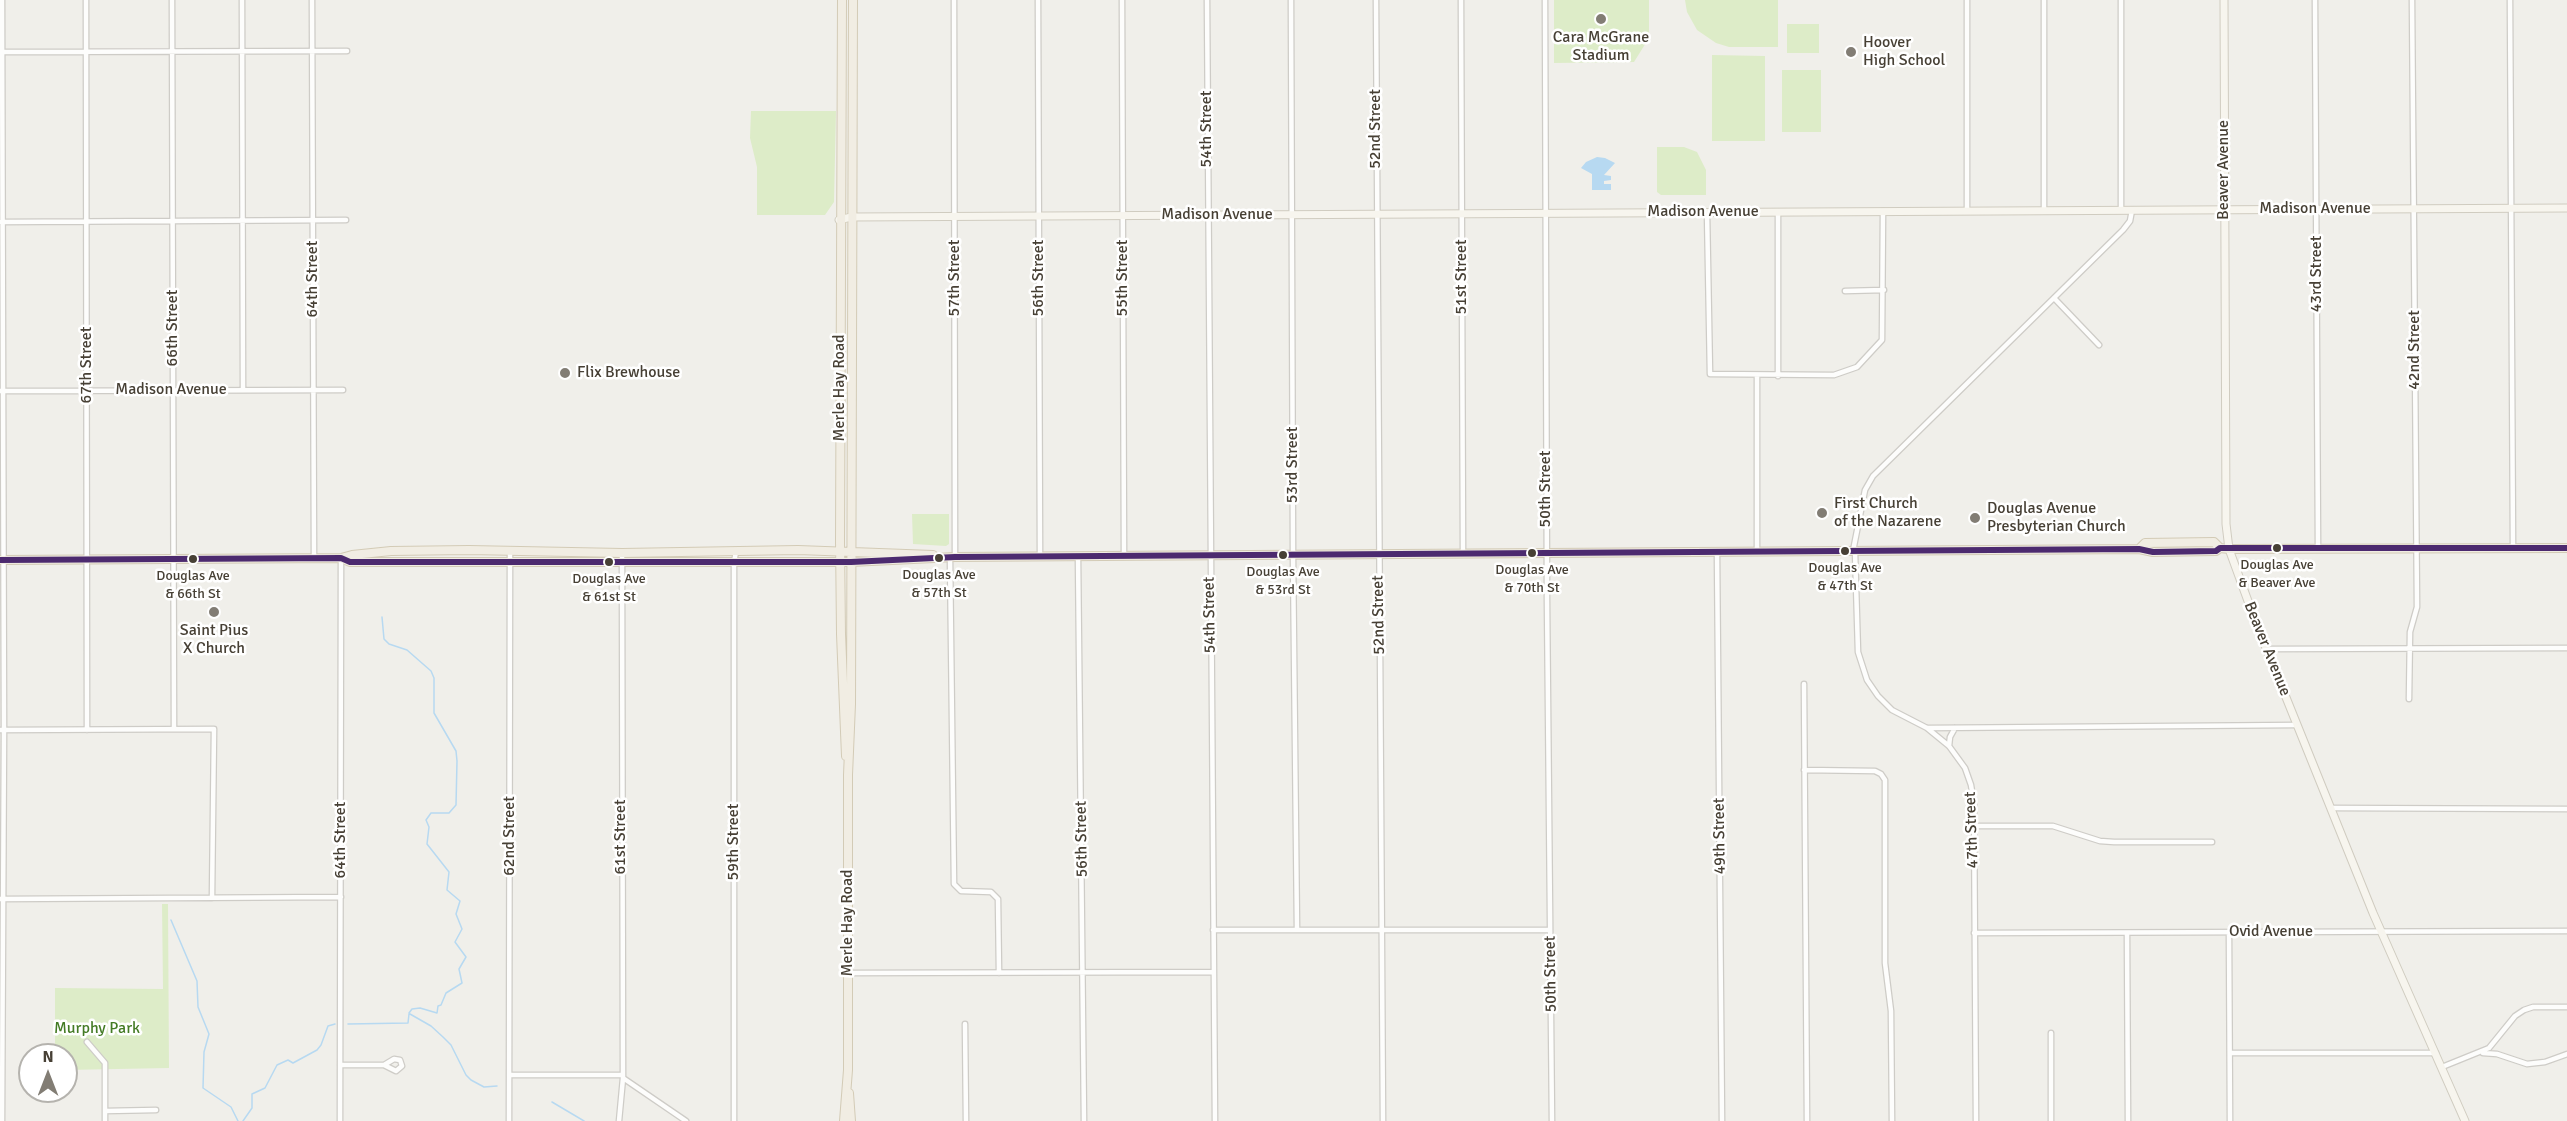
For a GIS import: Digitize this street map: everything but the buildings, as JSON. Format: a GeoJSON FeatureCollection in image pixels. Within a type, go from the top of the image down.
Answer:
{"type":"FeatureCollection","features":[{"type":"Feature","properties":{"kind":"main road","name":"Merle Hay Road"},"geometry":{"type":"LineString","coordinates":[[842,0],[839,220],[840,562],[843,701],[848,775]]}},
{"type":"Feature","properties":{"kind":"main road","name":"Merle Hay Road"},"geometry":{"type":"LineString","coordinates":[[851,1121],[848,1070],[848,775],[853,0]]}},
{"type":"Feature","properties":{"kind":"main road"},"geometry":{"type":"LineString","coordinates":[[2,560],[314,559],[391,551],[510,550],[621,553],[851,551],[952,557],[2139,549],[2153,552],[2216,551],[2220,548],[2567,548]]}},
{"type":"Feature","properties":{"kind":"main road"},"geometry":{"type":"LineString","coordinates":[[341,558],[350,562],[621,563],[907,561],[952,557]]}},
{"type":"Feature","properties":{"kind":"main road","name":"Merle Hay Road"},"geometry":{"type":"LineString","coordinates":[[844,1121],[848,1070]]}},
{"type":"Feature","properties":{"kind":"street"},"geometry":{"type":"LineString","coordinates":[[2,0],[2,1121]]}},
{"type":"Feature","properties":{"kind":"street","name":"67th Street"},"geometry":{"type":"LineString","coordinates":[[86,0],[87,730]]}},
{"type":"Feature","properties":{"kind":"street","name":"66th Street"},"geometry":{"type":"LineString","coordinates":[[172,0],[174,729]]}},
{"type":"Feature","properties":{"kind":"street"},"geometry":{"type":"LineString","coordinates":[[242,0],[243,390]]}},
{"type":"Feature","properties":{"kind":"street","name":"64th Street"},"geometry":{"type":"LineString","coordinates":[[312,0],[314,559]]}},
{"type":"Feature","properties":{"kind":"street","name":"57th Street"},"geometry":{"type":"LineString","coordinates":[[954,0],[952,557],[954,881],[956,887],[961,891],[991,892],[998,899],[999,973]]}},
{"type":"Feature","properties":{"kind":"street","name":"56th Street"},"geometry":{"type":"LineString","coordinates":[[1038,0],[1040,556]]}},
{"type":"Feature","properties":{"kind":"street","name":"55th Street"},"geometry":{"type":"LineString","coordinates":[[1122,0],[1124,556]]}},
{"type":"Feature","properties":{"kind":"street","name":"54th Street"},"geometry":{"type":"LineString","coordinates":[[1207,0],[1209,555],[1215,1121]]}},
{"type":"Feature","properties":{"kind":"street","name":"53rd Street"},"geometry":{"type":"LineString","coordinates":[[1292,0],[1293,555],[1297,930]]}},
{"type":"Feature","properties":{"kind":"street","name":"52nd Street"},"geometry":{"type":"LineString","coordinates":[[1376,0],[1383,1121]]}},
{"type":"Feature","properties":{"kind":"street","name":"51st Street"},"geometry":{"type":"LineString","coordinates":[[1461,0],[1462,554]]}},
{"type":"Feature","properties":{"kind":"street","name":"50th Street"},"geometry":{"type":"LineString","coordinates":[[1545,0],[1552,1121]]}},
{"type":"Feature","properties":{"kind":"street"},"geometry":{"type":"LineString","coordinates":[[1967,0],[1967,211]]}},
{"type":"Feature","properties":{"kind":"street"},"geometry":{"type":"LineString","coordinates":[[2044,0],[2044,210]]}},
{"type":"Feature","properties":{"kind":"street"},"geometry":{"type":"LineString","coordinates":[[2121,0],[2121,210]]}},
{"type":"Feature","properties":{"kind":"street","name":"Beaver Avenue"},"geometry":{"type":"LineString","coordinates":[[2223,0],[2226,524],[2229,549],[2266,649],[2382,932],[2465,1121]]}},
{"type":"Feature","properties":{"kind":"street","name":"43rd Street"},"geometry":{"type":"LineString","coordinates":[[2315,0],[2318,549]]}},
{"type":"Feature","properties":{"kind":"street","name":"42nd Street"},"geometry":{"type":"LineString","coordinates":[[2409,699],[2410,632],[2417,607],[2412,0]]}},
{"type":"Feature","properties":{"kind":"street"},"geometry":{"type":"LineString","coordinates":[[2510,0],[2513,548]]}},
{"type":"Feature","properties":{"kind":"street"},"geometry":{"type":"LineString","coordinates":[[1,52],[347,51]]}},
{"type":"Feature","properties":{"kind":"street","name":"Madison Avenue"},"geometry":{"type":"LineString","coordinates":[[839,220],[851,217],[2567,208]]}},
{"type":"Feature","properties":{"kind":"street","name":"47th Street"},"geometry":{"type":"LineString","coordinates":[[1976,1121],[1974,826],[1971,785],[1960,759],[1949,746],[1927,728],[1892,710],[1867,680],[1858,652],[1854,551],[1865,490],[1870,479],[2128,225],[2132,210]]}},
{"type":"Feature","properties":{"kind":"street"},"geometry":{"type":"LineString","coordinates":[[1707,212],[1708,370],[1715,376],[1779,376],[1833,375],[1857,367],[1882,340],[1883,211]]}},
{"type":"Feature","properties":{"kind":"street"},"geometry":{"type":"LineString","coordinates":[[1778,212],[1779,376]]}},
{"type":"Feature","properties":{"kind":"street"},"geometry":{"type":"LineString","coordinates":[[1,222],[346,220]]}},
{"type":"Feature","properties":{"kind":"street"},"geometry":{"type":"LineString","coordinates":[[1845,291],[1884,290]]}},
{"type":"Feature","properties":{"kind":"street"},"geometry":{"type":"LineString","coordinates":[[2054,298],[2100,345]]}},
{"type":"Feature","properties":{"kind":"street"},"geometry":{"type":"LineString","coordinates":[[1757,376],[1757,552]]}},
{"type":"Feature","properties":{"kind":"street","name":"Madison Avenue"},"geometry":{"type":"LineString","coordinates":[[1,391],[343,390]]}},
{"type":"Feature","properties":{"kind":"street","name":"62nd Street"},"geometry":{"type":"LineString","coordinates":[[509,1121],[510,550]]}},
{"type":"Feature","properties":{"kind":"street","name":"59th Street"},"geometry":{"type":"LineString","coordinates":[[733,552],[734,1121]]}},
{"type":"Feature","properties":{"kind":"street","name":"49th Street"},"geometry":{"type":"LineString","coordinates":[[1718,552],[1722,1121]]}},
{"type":"Feature","properties":{"kind":"street","name":"61st Street"},"geometry":{"type":"LineString","coordinates":[[619,1121],[622,1077],[621,553]]}},
{"type":"Feature","properties":{"kind":"street","name":"56th Street"},"geometry":{"type":"LineString","coordinates":[[1078,556],[1084,1121]]}},
{"type":"Feature","properties":{"kind":"street","name":"64th Street"},"geometry":{"type":"LineString","coordinates":[[340,1121],[341,558]]}},
{"type":"Feature","properties":{"kind":"street"},"geometry":{"type":"LineString","coordinates":[[2266,649],[2567,648]]}},
{"type":"Feature","properties":{"kind":"street"},"geometry":{"type":"LineString","coordinates":[[1804,684],[1807,1121]]}},
{"type":"Feature","properties":{"kind":"street"},"geometry":{"type":"LineString","coordinates":[[1927,728],[2297,725]]}},
{"type":"Feature","properties":{"kind":"street"},"geometry":{"type":"LineString","coordinates":[[1949,746],[1950,737],[1955,728]]}},
{"type":"Feature","properties":{"kind":"street"},"geometry":{"type":"LineString","coordinates":[[2,730],[214,729],[212,898]]}},
{"type":"Feature","properties":{"kind":"street"},"geometry":{"type":"LineString","coordinates":[[1804,770],[1875,771],[1885,780],[1885,963],[1891,1011],[1892,1121]]}},
{"type":"Feature","properties":{"kind":"street"},"geometry":{"type":"LineString","coordinates":[[2331,808],[2567,809]]}},
{"type":"Feature","properties":{"kind":"street"},"geometry":{"type":"LineString","coordinates":[[1974,826],[2053,826],[2100,841],[2114,842],[2212,842]]}},
{"type":"Feature","properties":{"kind":"street"},"geometry":{"type":"LineString","coordinates":[[1,899],[341,897]]}},
{"type":"Feature","properties":{"kind":"street"},"geometry":{"type":"LineString","coordinates":[[1213,930],[1550,930]]}},
{"type":"Feature","properties":{"kind":"street","name":"Ovid Avenue"},"geometry":{"type":"LineString","coordinates":[[1974,933],[2567,931]]}},
{"type":"Feature","properties":{"kind":"street"},"geometry":{"type":"LineString","coordinates":[[2127,933],[2128,1121]]}},
{"type":"Feature","properties":{"kind":"street"},"geometry":{"type":"LineString","coordinates":[[2229,933],[2230,1121]]}},
{"type":"Feature","properties":{"kind":"street"},"geometry":{"type":"LineString","coordinates":[[848,973],[1213,972]]}},
{"type":"Feature","properties":{"kind":"street"},"geometry":{"type":"LineString","coordinates":[[2442,1067],[2481,1053],[2497,1040],[2516,1016],[2524,1010],[2533,1007],[2567,1007]]}},
{"type":"Feature","properties":{"kind":"street"},"geometry":{"type":"LineString","coordinates":[[965,1024],[966,1121]]}},
{"type":"Feature","properties":{"kind":"street"},"geometry":{"type":"LineString","coordinates":[[2050,1033],[2051,1121]]}},
{"type":"Feature","properties":{"kind":"street"},"geometry":{"type":"LineString","coordinates":[[87,1042],[105,1063],[105,1121]]}},
{"type":"Feature","properties":{"kind":"street"},"geometry":{"type":"LineString","coordinates":[[2230,1053],[2436,1053]]}},
{"type":"Feature","properties":{"kind":"street"},"geometry":{"type":"LineString","coordinates":[[2481,1053],[2497,1054],[2527,1064],[2545,1062],[2567,1054]]}},
{"type":"Feature","properties":{"kind":"street"},"geometry":{"type":"LineString","coordinates":[[340,1065],[384,1065]]}},
{"type":"Feature","properties":{"kind":"street"},"geometry":{"type":"LineString","coordinates":[[509,1075],[622,1077],[686,1121]]}},
{"type":"Feature","properties":{"kind":"street"},"geometry":{"type":"LineString","coordinates":[[105,1111],[156,1110]]}},
{"type":"Feature","properties":{"kind":"green space","name":"Cara McGrane Stadium"},"geometry":{"type":"Polygon","coordinates":[[[1554,0],[1649,0],[1649,38],[1634,62],[1554,63],[1554,0]]]}},
{"type":"Feature","properties":{"kind":"green space"},"geometry":{"type":"Polygon","coordinates":[[[1685,0],[1778,0],[1778,47],[1729,47],[1716,43],[1697,30],[1687,12],[1685,0]]]}},
{"type":"Feature","properties":{"kind":"green space"},"geometry":{"type":"Polygon","coordinates":[[[1787,24],[1819,24],[1819,53],[1787,53],[1787,24]]]}},
{"type":"Feature","properties":{"kind":"green space"},"geometry":{"type":"Polygon","coordinates":[[[1712,55],[1765,56],[1765,141],[1712,141],[1712,55]]]}},
{"type":"Feature","properties":{"kind":"green space"},"geometry":{"type":"Polygon","coordinates":[[[1782,70],[1821,70],[1821,132],[1782,132],[1782,70]]]}},
{"type":"Feature","properties":{"kind":"green space"},"geometry":{"type":"Polygon","coordinates":[[[751,111],[836,111],[834,202],[825,215],[757,215],[757,167],[750,138],[751,111]]]}},
{"type":"Feature","properties":{"kind":"green space"},"geometry":{"type":"Polygon","coordinates":[[[1657,147],[1684,147],[1697,152],[1706,170],[1706,195],[1661,195],[1657,192],[1657,147]]]}},
{"type":"Feature","properties":{"kind":"green space"},"geometry":{"type":"Polygon","coordinates":[[[912,514],[949,514],[949,544],[946,546],[913,544],[912,514]]]}},
{"type":"Feature","properties":{"kind":"green space","name":"Murphy Park"},"geometry":{"type":"Polygon","coordinates":[[[162,904],[168,904],[169,1068],[78,1070],[78,1043],[55,1043],[55,988],[163,989],[162,904]]]}},
{"type":"Feature","properties":{"kind":"water"},"geometry":{"type":"Polygon","coordinates":[[[1597,157],[1615,163],[1604,175],[1611,176],[1611,180],[1604,181],[1604,184],[1611,184],[1611,190],[1592,190],[1592,174],[1581,168],[1586,162],[1597,157]]]}},
{"type":"Feature","properties":{"kind":"waterway"},"geometry":{"type":"LineString","coordinates":[[382,617],[384,639],[389,644],[407,650],[431,671],[434,678],[434,713],[456,751],[457,761],[456,805],[449,813],[431,813],[426,820],[429,827],[427,844],[449,872],[447,890],[460,901],[456,914],[462,929],[455,942],[466,957],[459,969],[462,983],[446,993],[441,1005],[438,1006],[437,1013],[420,1008],[412,1009],[409,1013]]}},
{"type":"Feature","properties":{"kind":"waterway"},"geometry":{"type":"LineString","coordinates":[[171,920],[197,981],[198,1007],[209,1034],[204,1052],[203,1088],[231,1107],[238,1121]]}},
{"type":"Feature","properties":{"kind":"waterway"},"geometry":{"type":"LineString","coordinates":[[348,1024],[408,1023],[409,1014]]}},
{"type":"Feature","properties":{"kind":"waterway"},"geometry":{"type":"LineString","coordinates":[[410,1014],[431,1026],[451,1045],[466,1075],[471,1080],[484,1087],[497,1086]]}},
{"type":"Feature","properties":{"kind":"waterway"},"geometry":{"type":"LineString","coordinates":[[243,1121],[252,1108],[252,1094],[265,1088],[277,1065],[288,1060],[293,1063],[317,1050],[328,1026],[335,1024]]}},
{"type":"Feature","properties":{"kind":"waterway"},"geometry":{"type":"LineString","coordinates":[[552,1102],[584,1121]]}},
{"type":"Feature","properties":{"kind":"transit line"},"geometry":{"type":"LineString","coordinates":[[0,560],[341,558],[350,562],[851,562],[955,557],[2139,549],[2153,552],[2216,551],[2220,548],[2567,548]]}},
{"type":"Feature","properties":{"kind":"place","name":"Cara McGrane Stadium"},"geometry":{"type":"Point","coordinates":[1601,19]}},
{"type":"Feature","properties":{"kind":"place","name":"Hoover High School"},"geometry":{"type":"Point","coordinates":[1851,52]}},
{"type":"Feature","properties":{"kind":"place","name":"Flix Brewhouse"},"geometry":{"type":"Point","coordinates":[565,373]}},
{"type":"Feature","properties":{"kind":"place","name":"First Church of the Nazarene"},"geometry":{"type":"Point","coordinates":[1822,513]}},
{"type":"Feature","properties":{"kind":"place","name":"Douglas Avenue Presbyterian Church"},"geometry":{"type":"Point","coordinates":[1975,518]}},
{"type":"Feature","properties":{"kind":"place","name":"Douglas Ave & Beaver Ave"},"geometry":{"type":"Point","coordinates":[2277,548]}},
{"type":"Feature","properties":{"kind":"place","name":"Douglas Ave & 47th St"},"geometry":{"type":"Point","coordinates":[1845,551]}},
{"type":"Feature","properties":{"kind":"place","name":"Douglas Ave & 70th St"},"geometry":{"type":"Point","coordinates":[1532,553]}},
{"type":"Feature","properties":{"kind":"place","name":"Douglas Ave & 53rd St"},"geometry":{"type":"Point","coordinates":[1283,555]}},
{"type":"Feature","properties":{"kind":"place","name":"Douglas Ave & 57th St"},"geometry":{"type":"Point","coordinates":[939,558]}},
{"type":"Feature","properties":{"kind":"place","name":"Douglas Ave & 66th St"},"geometry":{"type":"Point","coordinates":[193,559]}},
{"type":"Feature","properties":{"kind":"place","name":"Douglas Ave & 61st St"},"geometry":{"type":"Point","coordinates":[609,562]}},
{"type":"Feature","properties":{"kind":"place","name":"Saint Pius X Church"},"geometry":{"type":"Point","coordinates":[214,612]}}]}
